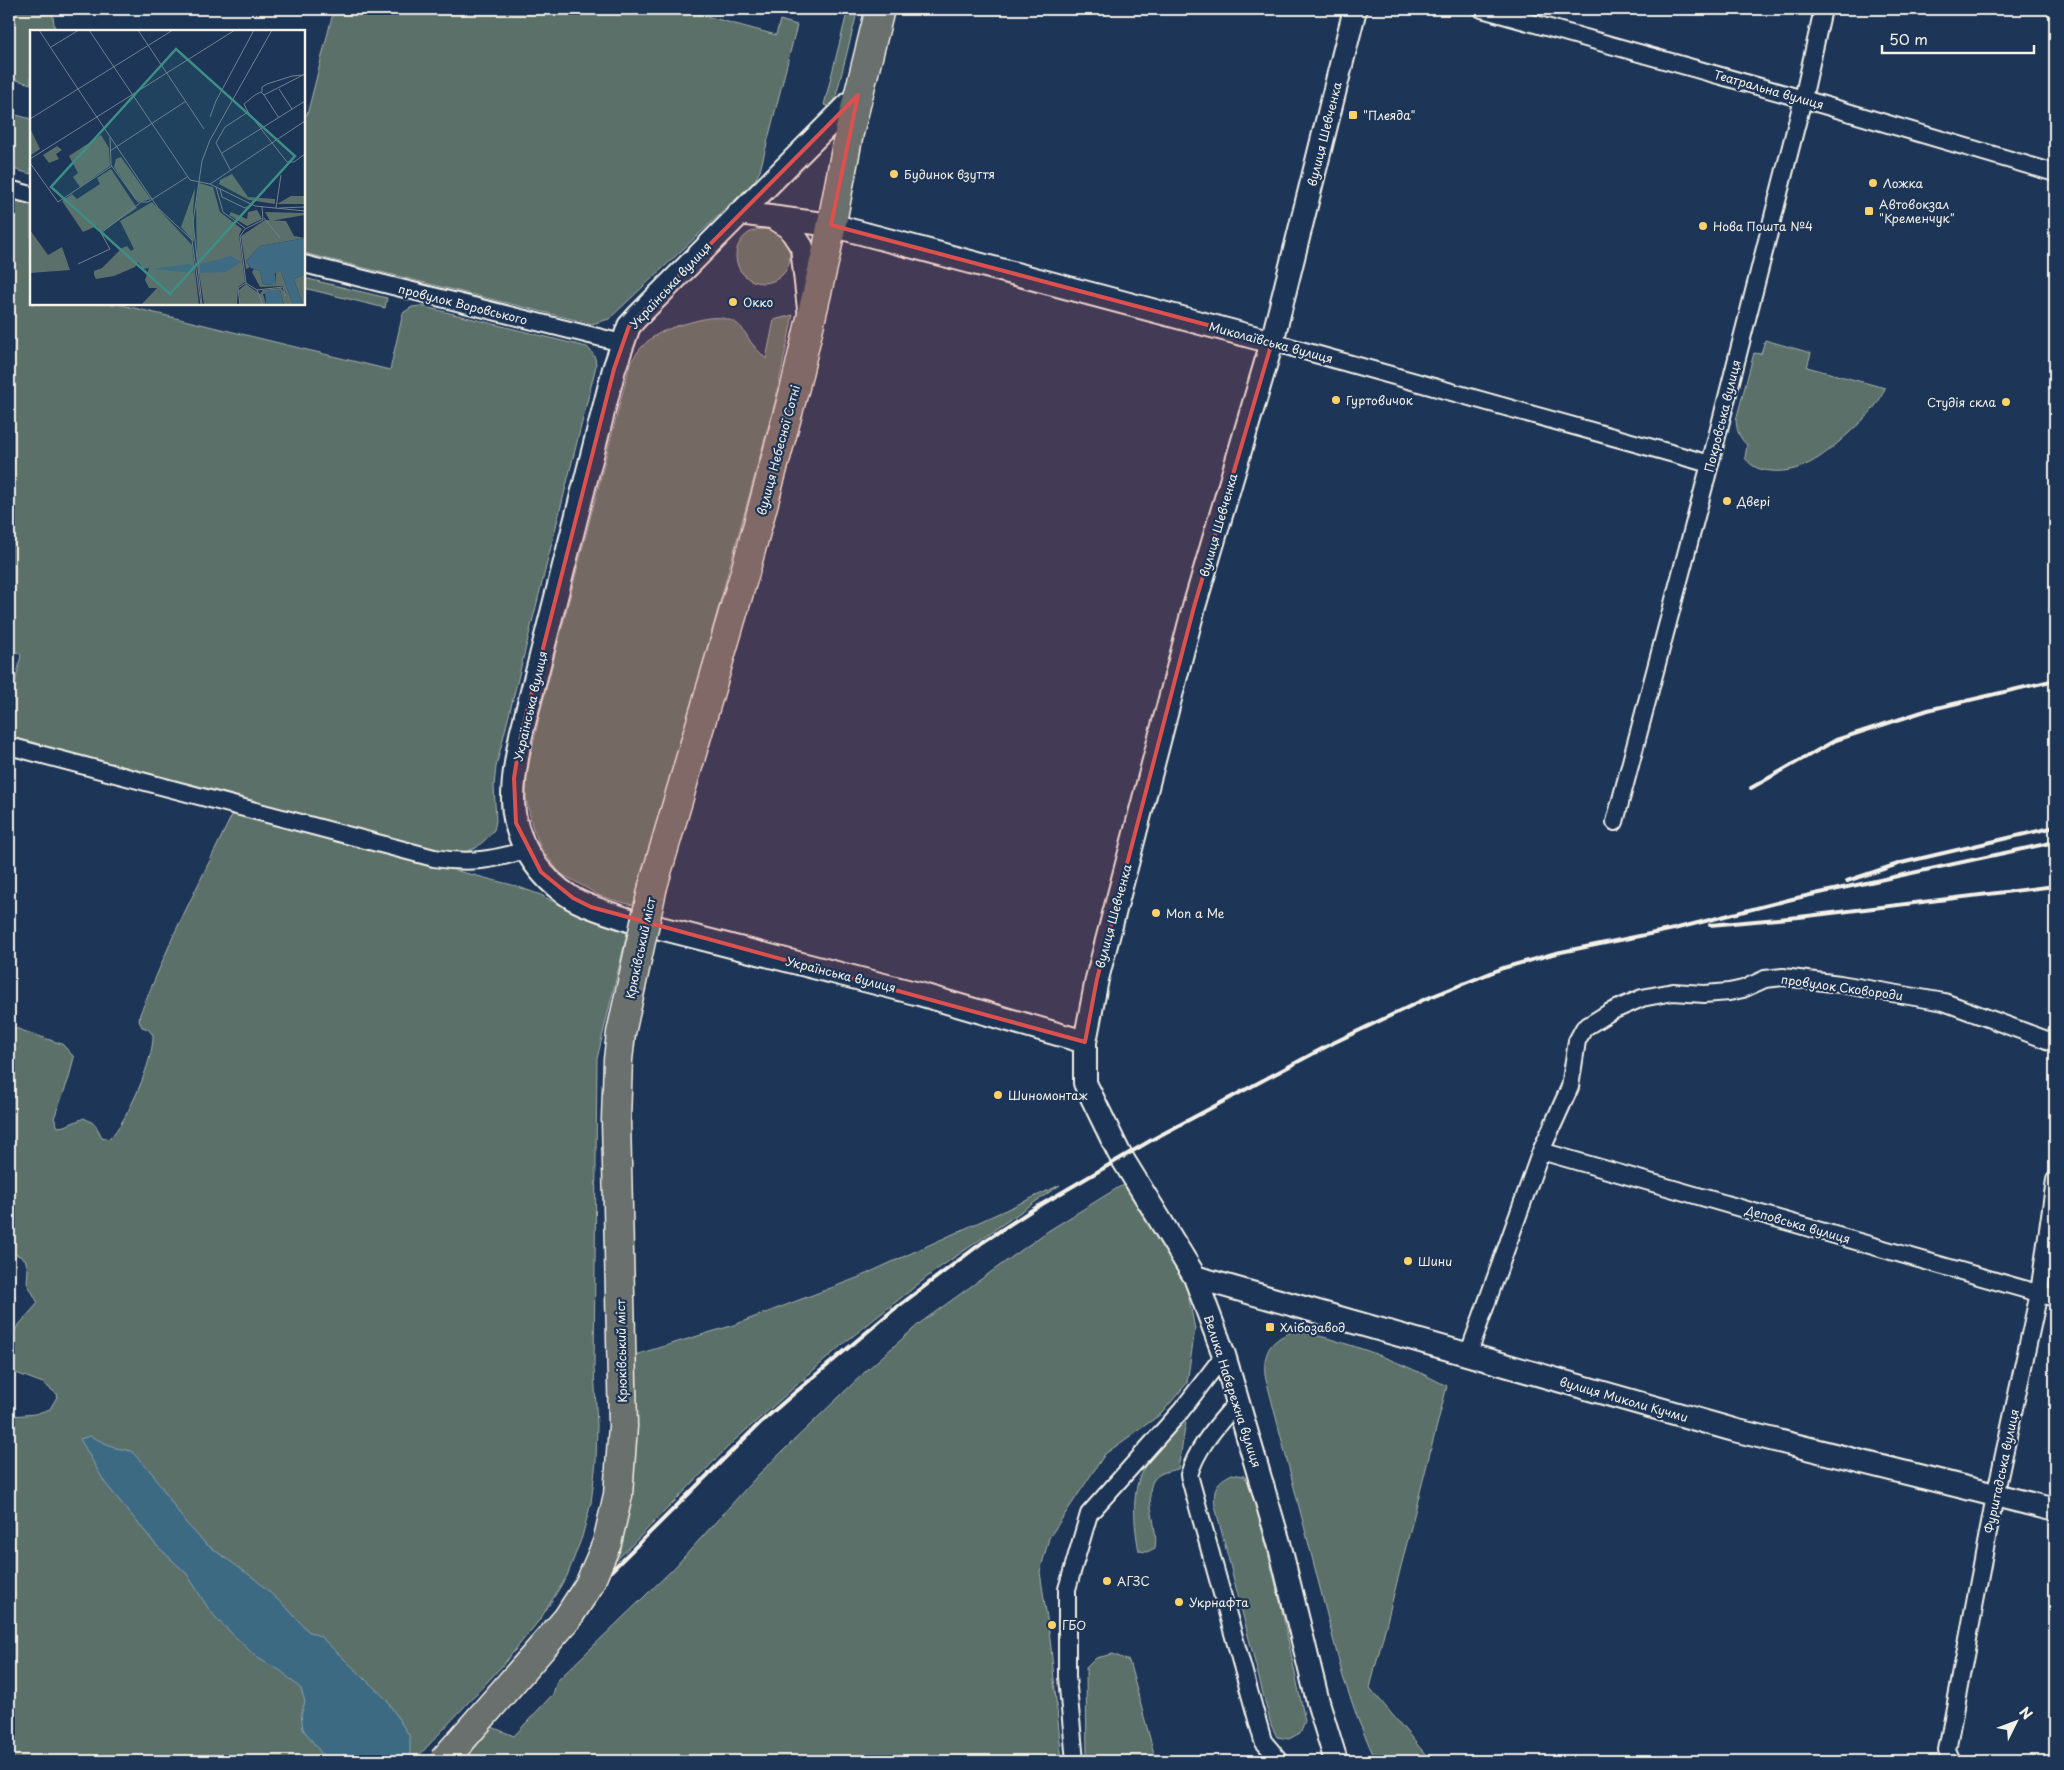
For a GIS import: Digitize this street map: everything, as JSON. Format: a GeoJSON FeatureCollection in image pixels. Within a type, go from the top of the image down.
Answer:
{"type":"FeatureCollection","features":[{"type":"Feature","properties":{"kind":"highway","name":"вулиця Небесної Сотні"},"geometry":{"type":"LineString","coordinates":[[653,886],[745,572],[795,387],[858,94],[880,9]]}},
{"type":"Feature","properties":{"kind":"highway","name":"Крюківський міст"},"geometry":{"type":"LineString","coordinates":[[443,1761],[567,1619],[589,1585],[607,1543],[618,1495],[623,1426],[616,1120],[618,1060],[621,1033],[653,886]]}},
{"type":"Feature","properties":{"kind":"street","name":"вулиця Шевченка"},"geometry":{"type":"LineString","coordinates":[[1085,1042],[1096,979],[1194,607],[1272,342],[1355,9]]}},
{"type":"Feature","properties":{"kind":"street","name":"Театральна вулиця"},"geometry":{"type":"LineString","coordinates":[[1482,9],[1803,99],[2055,173]]}},
{"type":"Feature","properties":{"kind":"street","name":"Покровська вулиця"},"geometry":{"type":"LineString","coordinates":[[1615,822],[1710,464],[1803,99],[1823,9]]}},
{"type":"Feature","properties":{"kind":"street","name":"Українська вулиця"},"geometry":{"type":"LineString","coordinates":[[858,94],[629,326],[622,344],[521,734],[514,778],[513,802],[516,823],[527,850],[542,872],[554,885],[572,898],[629,920],[919,994],[1085,1042]]}},
{"type":"Feature","properties":{"kind":"street"},"geometry":{"type":"LineString","coordinates":[[9,189],[30,195]]}},
{"type":"Feature","properties":{"kind":"street","name":"Миколаївська вулиця"},"geometry":{"type":"LineString","coordinates":[[739,213],[831,225],[1272,342],[1710,464]]}},
{"type":"Feature","properties":{"kind":"street"},"geometry":{"type":"LineString","coordinates":[[771,216],[789,227],[802,247],[810,322]]}},
{"type":"Feature","properties":{"kind":"street","name":"провулок Воровського"},"geometry":{"type":"LineString","coordinates":[[305,264],[622,344]]}},
{"type":"Feature","properties":{"kind":"street"},"geometry":{"type":"LineString","coordinates":[[9,746],[434,858],[456,862],[484,861],[527,850]]}},
{"type":"Feature","properties":{"kind":"street","name":"провулок Сковороди"},"geometry":{"type":"LineString","coordinates":[[1468,1355],[1540,1151],[1570,1087],[1577,1041],[1584,1028],[1610,1012],[1642,998],[1673,992],[1704,994],[1743,990],[1765,980],[1783,977],[1840,984],[1944,1002],[2055,1043]]}},
{"type":"Feature","properties":{"kind":"street","name":"Велика Набережна вулиця"},"geometry":{"type":"LineString","coordinates":[[1085,1042],[1085,1084],[1119,1153],[1195,1277],[1224,1354],[1279,1543],[1318,1702],[1336,1761]]}},
{"type":"Feature","properties":{"kind":"street","name":"Деповська вулиця"},"geometry":{"type":"LineString","coordinates":[[1540,1151],[2055,1298]]}},
{"type":"Feature","properties":{"kind":"street","name":"Фурштадська вулиця"},"geometry":{"type":"LineString","coordinates":[[1952,1761],[1947,1750],[1995,1496],[2038,1293],[2055,1180]]}},
{"type":"Feature","properties":{"kind":"street","name":"вулиця Миколи Кучми"},"geometry":{"type":"LineString","coordinates":[[1195,1277],[1734,1430],[2055,1510]]}},
{"type":"Feature","properties":{"kind":"street"},"geometry":{"type":"LineString","coordinates":[[1075,1761],[1066,1678],[1067,1589],[1089,1514],[1181,1410],[1224,1354]]}},
{"type":"Feature","properties":{"kind":"street"},"geometry":{"type":"LineString","coordinates":[[1238,1401],[1197,1452],[1193,1458],[1188,1475],[1263,1741],[1280,1761]]}},
{"type":"Feature","properties":{"kind":"highlighted area"},"geometry":{"type":"Polygon","coordinates":[[[858,95],[831,225],[1272,342],[1194,607],[1097,979],[1085,1042],[591,907],[573,898],[541,872],[516,823],[514,778],[521,735],[614,369],[629,326],[858,95]]]}},
{"type":"Feature","properties":{"kind":"green space"},"geometry":{"type":"Polygon","coordinates":[[[9,9],[52,9],[55,30],[30,30],[30,84],[9,78],[9,9]]]}},
{"type":"Feature","properties":{"kind":"green space"},"geometry":{"type":"Polygon","coordinates":[[[334,9],[680,9],[776,35],[780,20],[797,25],[760,171],[753,183],[609,319],[592,324],[305,253],[305,114],[307,115],[334,9]]]}},
{"type":"Feature","properties":{"kind":"green space"},"geometry":{"type":"Polygon","coordinates":[[[848,9],[858,9],[833,108],[824,105],[848,9]]]}},
{"type":"Feature","properties":{"kind":"green space"},"geometry":{"type":"Polygon","coordinates":[[[9,113],[30,119],[30,174],[9,168],[9,113]]]}},
{"type":"Feature","properties":{"kind":"green space"},"geometry":{"type":"Polygon","coordinates":[[[9,199],[30,205],[30,305],[122,305],[390,370],[403,313],[412,307],[421,306],[587,347],[592,353],[596,366],[496,767],[494,786],[496,821],[494,830],[476,848],[463,853],[436,852],[9,737],[9,714],[21,655],[9,647],[9,199]]]}},
{"type":"Feature","properties":{"kind":"green space"},"geometry":{"type":"Polygon","coordinates":[[[763,229],[773,231],[782,237],[788,246],[790,256],[788,266],[782,275],[773,281],[763,283],[753,281],[744,275],[738,266],[736,256],[738,246],[744,237],[753,231],[763,229]]]}},
{"type":"Feature","properties":{"kind":"green space"},"geometry":{"type":"Polygon","coordinates":[[[305,278],[387,298],[385,308],[305,288],[305,278]]]}},
{"type":"Feature","properties":{"kind":"green space"},"geometry":{"type":"Polygon","coordinates":[[[793,315],[775,402],[636,906],[600,896],[560,873],[541,848],[532,826],[526,798],[527,773],[540,713],[630,364],[636,354],[649,340],[665,330],[706,318],[726,319],[736,323],[766,359],[774,320],[793,315]]]}},
{"type":"Feature","properties":{"kind":"green space"},"geometry":{"type":"Polygon","coordinates":[[[1765,340],[1811,353],[1807,367],[1885,388],[1879,401],[1861,422],[1824,454],[1804,466],[1783,471],[1759,469],[1750,464],[1745,458],[1747,445],[1740,437],[1737,428],[1736,420],[1754,353],[1761,354],[1765,340]]]}},
{"type":"Feature","properties":{"kind":"green space"},"geometry":{"type":"Polygon","coordinates":[[[233,813],[516,886],[541,895],[580,916],[627,933],[597,1059],[594,1368],[597,1425],[596,1462],[591,1503],[582,1537],[567,1576],[541,1618],[502,1666],[414,1761],[404,1761],[282,1661],[351,1761],[9,1761],[9,1419],[12,1416],[35,1414],[50,1409],[58,1395],[43,1383],[16,1373],[9,1362],[11,1338],[17,1327],[38,1303],[27,1283],[28,1269],[25,1259],[12,1252],[9,1254],[9,1026],[62,1044],[74,1057],[69,1078],[54,1118],[58,1127],[84,1118],[95,1124],[102,1137],[109,1139],[124,1119],[131,1105],[149,1059],[153,1035],[148,1029],[142,1027],[139,1021],[140,1014],[175,932],[233,813]]]}},
{"type":"Feature","properties":{"kind":"green space"},"geometry":{"type":"Polygon","coordinates":[[[1129,1184],[1184,1273],[1195,1329],[1187,1383],[1161,1414],[1105,1454],[1049,1538],[1040,1572],[1050,1638],[1062,1761],[464,1761],[492,1727],[514,1736],[553,1694],[557,1681],[674,1568],[759,1474],[867,1370],[920,1323],[1048,1231],[1119,1187],[1129,1184]]]}},
{"type":"Feature","properties":{"kind":"green space"},"geometry":{"type":"Polygon","coordinates":[[[1060,1185],[936,1270],[843,1344],[735,1440],[606,1571],[628,1357],[731,1326],[857,1278],[1060,1185]]]}},
{"type":"Feature","properties":{"kind":"green space"},"geometry":{"type":"Polygon","coordinates":[[[1291,1332],[1316,1335],[1368,1351],[1408,1367],[1447,1386],[1370,1688],[1431,1761],[1376,1761],[1359,1722],[1343,1677],[1265,1375],[1265,1360],[1269,1348],[1278,1339],[1291,1332]]]}},
{"type":"Feature","properties":{"kind":"green space"},"geometry":{"type":"Polygon","coordinates":[[[1184,1421],[1186,1423],[1178,1469],[1164,1472],[1155,1478],[1151,1488],[1150,1496],[1156,1540],[1155,1548],[1147,1552],[1139,1551],[1135,1519],[1137,1484],[1146,1465],[1184,1421]]]}},
{"type":"Feature","properties":{"kind":"green space"},"geometry":{"type":"Polygon","coordinates":[[[1232,1474],[1244,1476],[1251,1485],[1281,1606],[1305,1721],[1300,1733],[1289,1739],[1277,1737],[1271,1725],[1215,1506],[1215,1490],[1217,1486],[1222,1480],[1232,1474]]]}},
{"type":"Feature","properties":{"kind":"green space"},"geometry":{"type":"Polygon","coordinates":[[[1113,1654],[1129,1661],[1156,1761],[1087,1761],[1086,1668],[1096,1658],[1113,1654]]]}},
{"type":"Feature","properties":{"kind":"water"},"geometry":{"type":"Polygon","coordinates":[[[90,1436],[116,1448],[131,1451],[152,1473],[185,1522],[206,1544],[255,1579],[288,1609],[308,1631],[321,1637],[386,1699],[410,1737],[410,1761],[327,1761],[303,1729],[301,1715],[305,1702],[301,1689],[281,1671],[256,1657],[217,1619],[187,1574],[157,1546],[105,1483],[80,1439],[90,1436]]]}},
{"type":"Feature","properties":{"kind":"railway"},"geometry":{"type":"LineString","coordinates":[[1751,788],[1836,740],[1928,710],[2055,680]]}},
{"type":"Feature","properties":{"kind":"railway"},"geometry":{"type":"LineString","coordinates":[[1847,881],[1901,863],[2055,827]]}},
{"type":"Feature","properties":{"kind":"railway"},"geometry":{"type":"LineString","coordinates":[[444,1761],[598,1584],[760,1423],[892,1311],[983,1242],[1032,1210],[1155,1138],[1333,1043],[1423,1000],[1503,968],[1556,953],[1674,929],[1792,899],[2055,842]]}},
{"type":"Feature","properties":{"kind":"railway"},"geometry":{"type":"LineString","coordinates":[[1710,925],[1799,917],[2055,886]]}},
{"type":"Feature","properties":{"kind":"place","name":"\"Плеяда\""},"geometry":{"type":"Point","coordinates":[1353,115]}},
{"type":"Feature","properties":{"kind":"place","name":"Будинок взуття"},"geometry":{"type":"Point","coordinates":[894,174]}},
{"type":"Feature","properties":{"kind":"place","name":"Ложка"},"geometry":{"type":"Point","coordinates":[1873,183]}},
{"type":"Feature","properties":{"kind":"place","name":"Автовокзал \"Кременчук\""},"geometry":{"type":"Point","coordinates":[1869,211]}},
{"type":"Feature","properties":{"kind":"place","name":"Нова Пошта №4"},"geometry":{"type":"Point","coordinates":[1703,226]}},
{"type":"Feature","properties":{"kind":"place","name":"Окко"},"geometry":{"type":"Point","coordinates":[733,302]}},
{"type":"Feature","properties":{"kind":"place","name":"Гуртовичок"},"geometry":{"type":"Point","coordinates":[1336,400]}},
{"type":"Feature","properties":{"kind":"place","name":"Студія скла"},"geometry":{"type":"Point","coordinates":[2006,402]}},
{"type":"Feature","properties":{"kind":"place","name":"Двері"},"geometry":{"type":"Point","coordinates":[1727,501]}},
{"type":"Feature","properties":{"kind":"place","name":"Mon a Me"},"geometry":{"type":"Point","coordinates":[1156,913]}},
{"type":"Feature","properties":{"kind":"place","name":"Шиномонтаж"},"geometry":{"type":"Point","coordinates":[998,1095]}},
{"type":"Feature","properties":{"kind":"place","name":"Шини"},"geometry":{"type":"Point","coordinates":[1408,1261]}},
{"type":"Feature","properties":{"kind":"place","name":"Хлібозавод"},"geometry":{"type":"Point","coordinates":[1270,1327]}},
{"type":"Feature","properties":{"kind":"place","name":"АГЗС"},"geometry":{"type":"Point","coordinates":[1107,1581]}},
{"type":"Feature","properties":{"kind":"place","name":"Укрнафта"},"geometry":{"type":"Point","coordinates":[1179,1602]}},
{"type":"Feature","properties":{"kind":"place","name":"ГБО"},"geometry":{"type":"Point","coordinates":[1052,1625]}}]}
